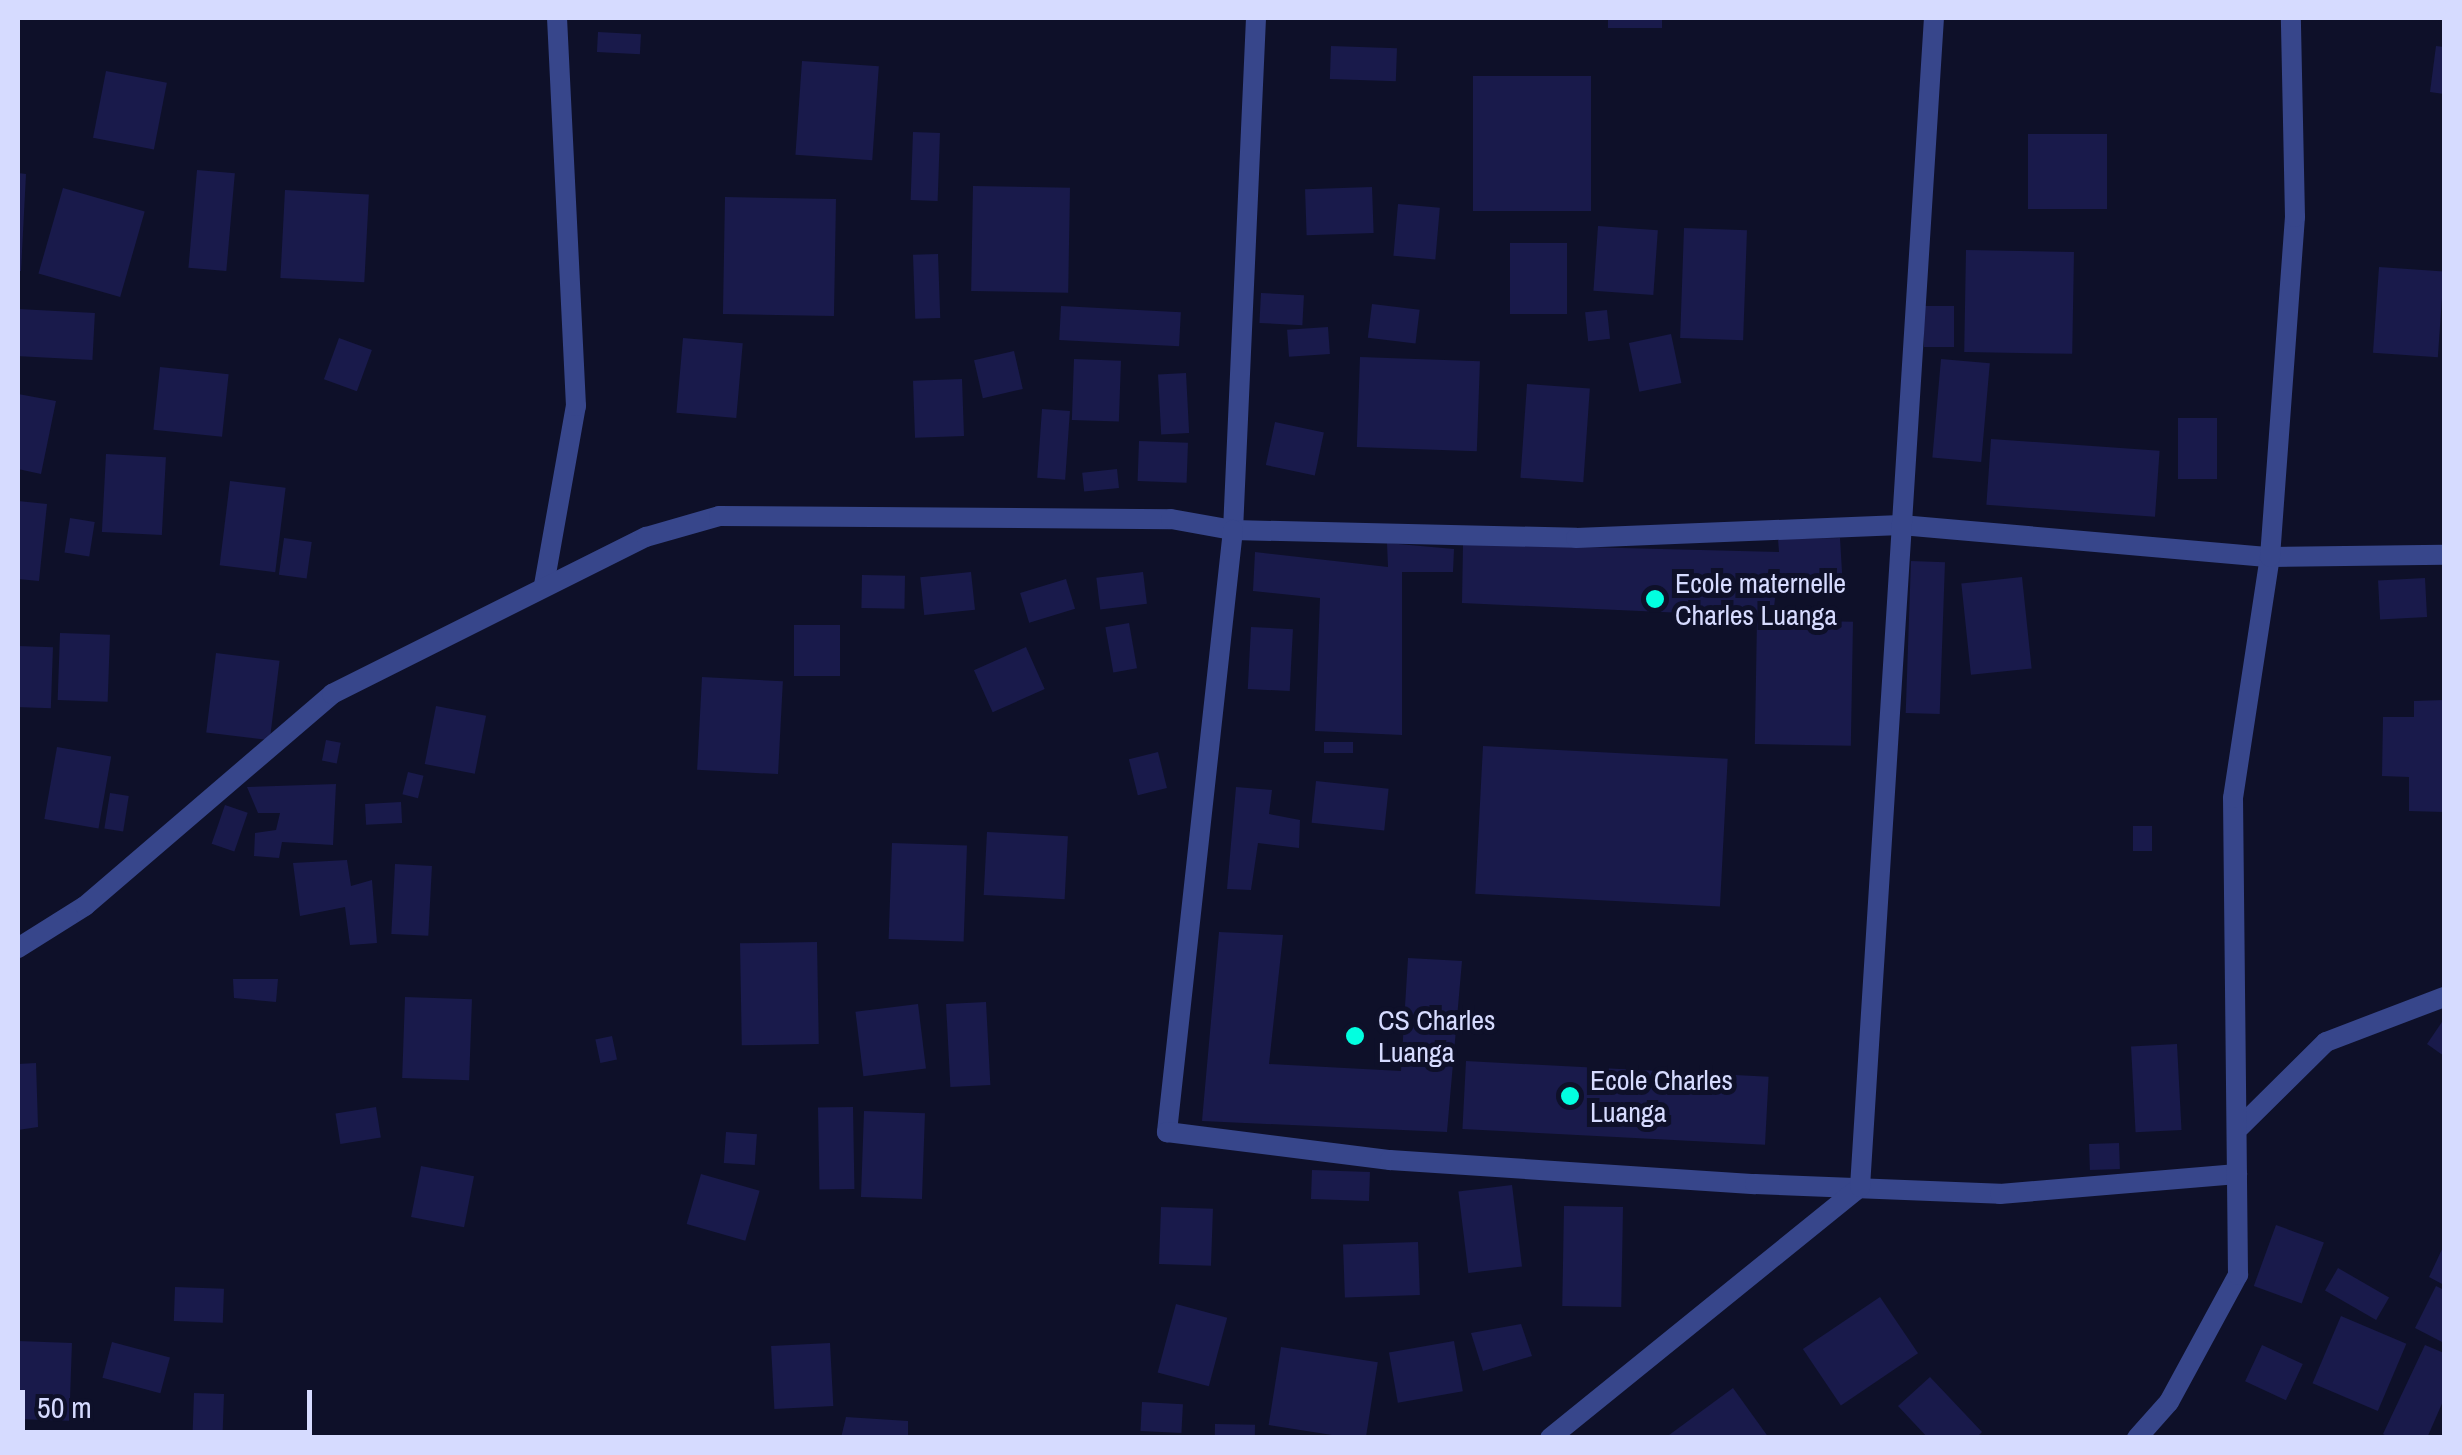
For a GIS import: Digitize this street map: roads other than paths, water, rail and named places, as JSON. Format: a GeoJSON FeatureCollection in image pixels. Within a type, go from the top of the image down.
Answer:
{"type":"FeatureCollection","features":[{"type":"Feature","properties":{"kind":"street"},"geometry":{"type":"LineString","coordinates":[[544,585],[576,406],[558,18]]}},
{"type":"Feature","properties":{"kind":"street"},"geometry":{"type":"LineString","coordinates":[[1256,18],[1233,530],[1167,1132],[1390,1160],[2000,1194],[2237,1174]]}},
{"type":"Feature","properties":{"kind":"street"},"geometry":{"type":"LineString","coordinates":[[1550,1438],[1860,1187],[1934,18]]}},
{"type":"Feature","properties":{"kind":"street"},"geometry":{"type":"LineString","coordinates":[[2138,1438],[2168,1402],[2238,1275],[2240,1128],[2233,798],[2270,556],[2295,217],[2290,18]]}},
{"type":"Feature","properties":{"kind":"street"},"geometry":{"type":"LineString","coordinates":[[18,948],[85,906],[332,694],[646,537],[719,516],[1084,516],[1233,530],[1576,538],[1901,524],[2270,556],[2444,555]]}},
{"type":"Feature","properties":{"kind":"street"},"geometry":{"type":"LineString","coordinates":[[2240,1128],[2282,1076],[2326,1042],[2444,997]]}},
{"type":"Feature","properties":{"kind":"place","name":"Ecole maternelle Charles Luanga"},"geometry":{"type":"Point","coordinates":[1655,599]}},
{"type":"Feature","properties":{"kind":"place","name":"CS Charles Luanga"},"geometry":{"type":"Point","coordinates":[1355,1036]}},
{"type":"Feature","properties":{"kind":"place","name":"Ecole Charles Luanga"},"geometry":{"type":"Point","coordinates":[1570,1096]}}]}
